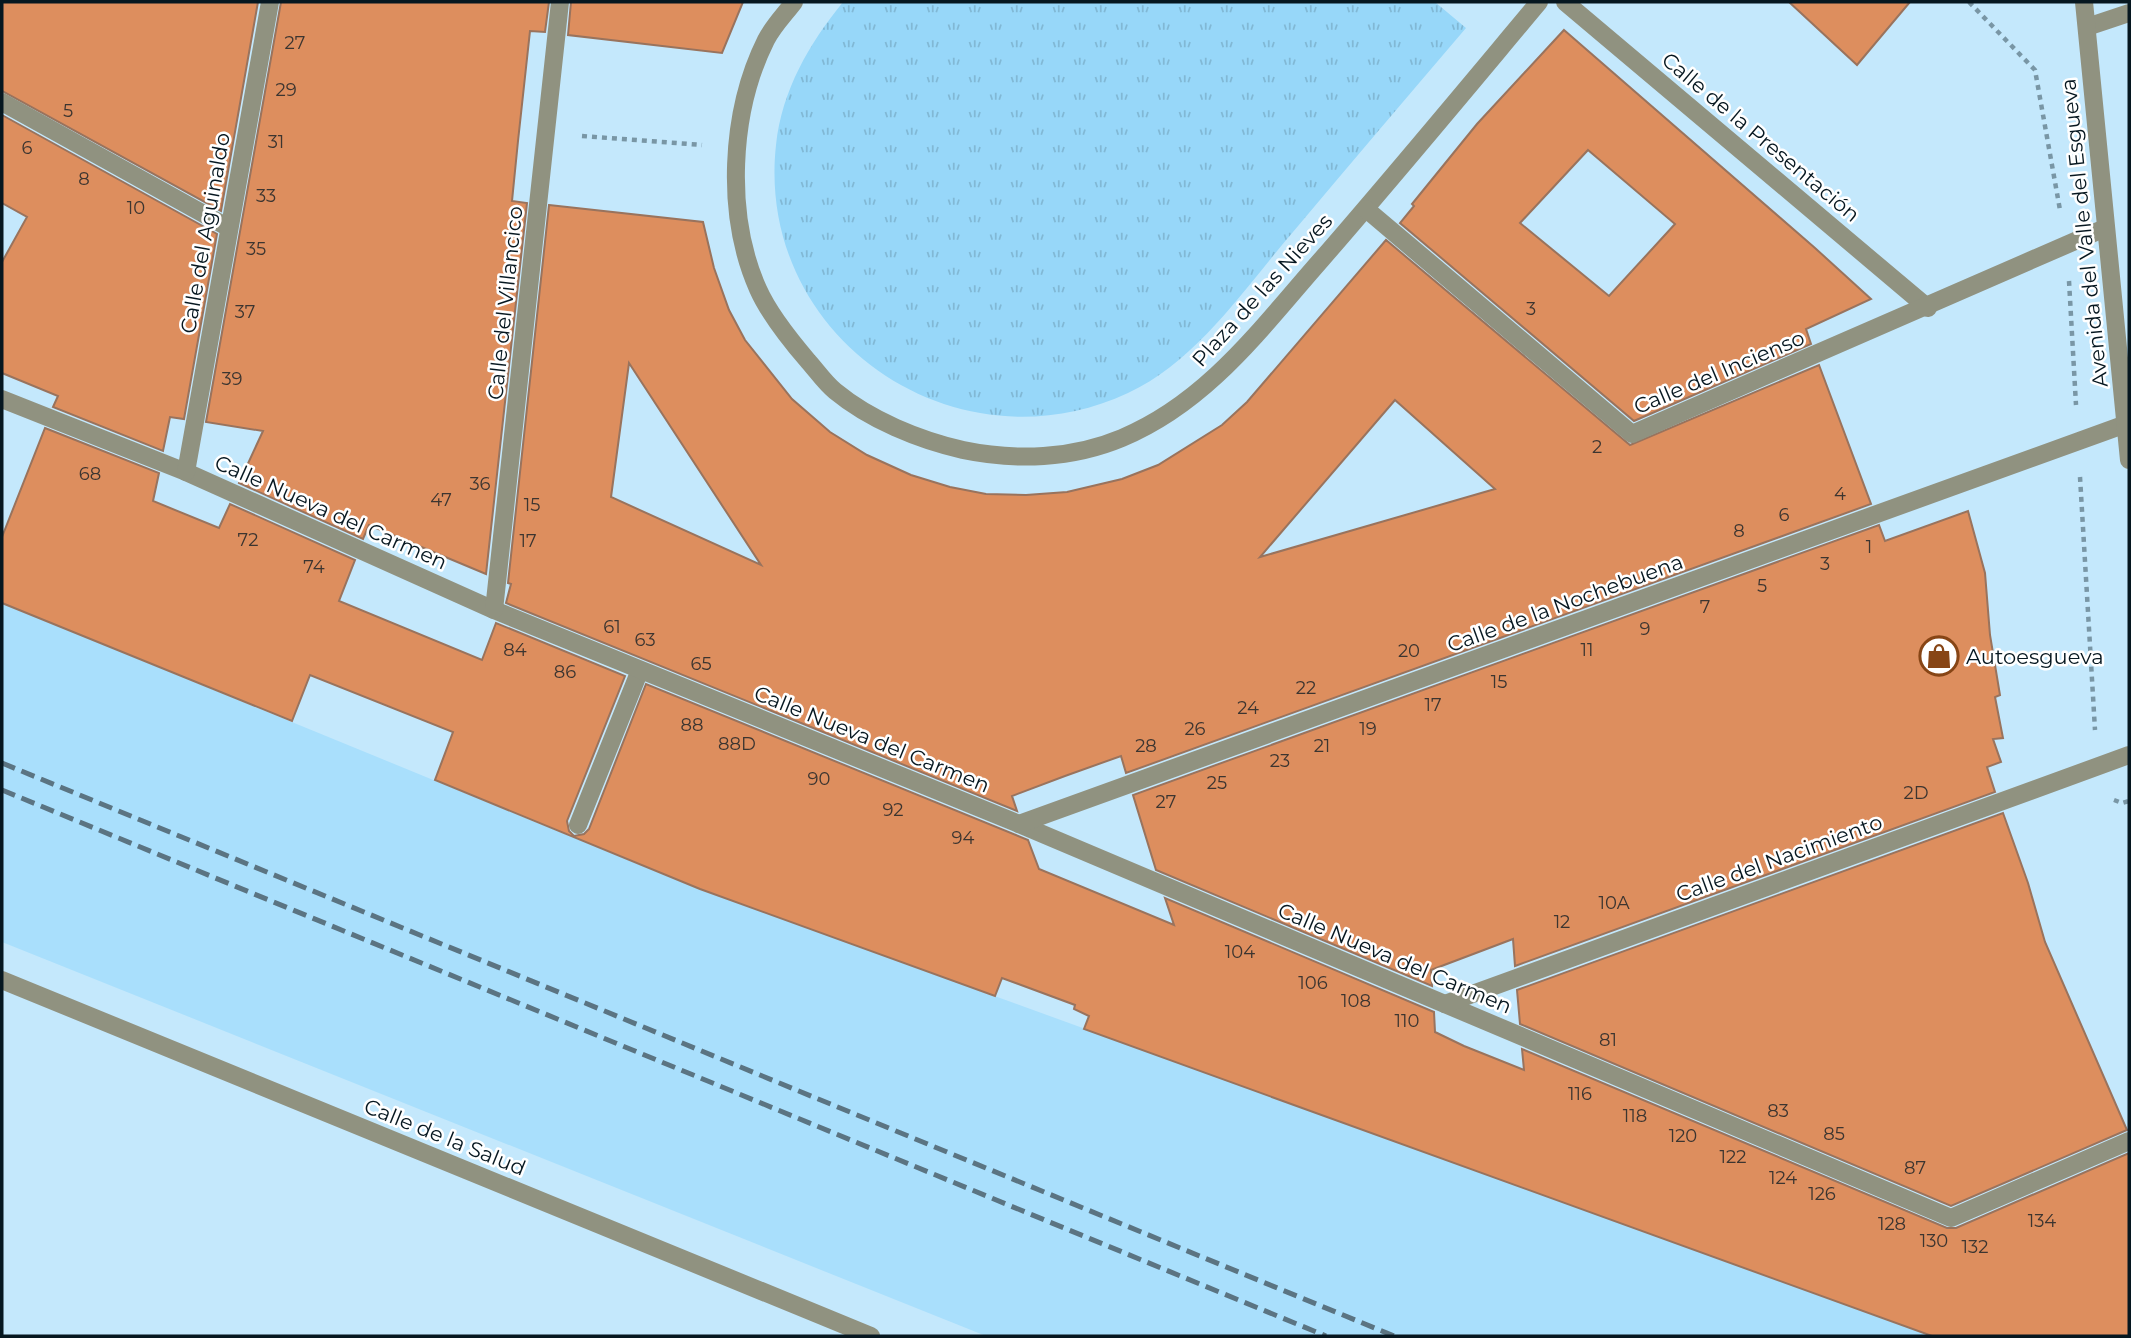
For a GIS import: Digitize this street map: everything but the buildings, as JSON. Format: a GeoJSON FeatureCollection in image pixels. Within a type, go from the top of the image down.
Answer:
{"type":"FeatureCollection","features":[{"type":"Feature","properties":{"kind":"street","name":"Calle del Aguinaldo"},"geometry":{"type":"LineString","coordinates":[[186,472],[270,2]]}},
{"type":"Feature","properties":{"kind":"street","name":"Calle del Villancico"},"geometry":{"type":"LineString","coordinates":[[494,610],[560,2]]}},
{"type":"Feature","properties":{"kind":"street","name":"Plaza de las Nieves"},"geometry":{"type":"LineString","coordinates":[[794,2],[767,38],[749,85],[734,147],[739,222],[758,290],[796,346],[835,391],[888,424],[936,444],[998,457],[1064,455],[1120,439],[1173,414],[1218,377],[1366,209],[1539,2]]}},
{"type":"Feature","properties":{"kind":"street","name":"Calle de la Presentación"},"geometry":{"type":"LineString","coordinates":[[1565,2],[1928,307]]}},
{"type":"Feature","properties":{"kind":"street"},"geometry":{"type":"LineString","coordinates":[[2082,11],[2129,13]]}},
{"type":"Feature","properties":{"kind":"street","name":"Avenida del Valle del Esgueva"},"geometry":{"type":"LineString","coordinates":[[2082,11],[2105,228],[2125,363],[2129,460]]}},
{"type":"Feature","properties":{"kind":"street"},"geometry":{"type":"LineString","coordinates":[[2,102],[229,228]]}},
{"type":"Feature","properties":{"kind":"street","name":"Calle del Incienso"},"geometry":{"type":"LineString","coordinates":[[1366,209],[1632,434],[2105,228]]}},
{"type":"Feature","properties":{"kind":"street","name":"Calle Nueva del Carmen"},"geometry":{"type":"LineString","coordinates":[[2,399],[186,472],[494,610],[1019,824],[1951,1218],[2129,1141]]}},
{"type":"Feature","properties":{"kind":"street","name":"Calle de la Nochebuena"},"geometry":{"type":"LineString","coordinates":[[1019,824],[2126,424]]}},
{"type":"Feature","properties":{"kind":"street"},"geometry":{"type":"LineString","coordinates":[[578,825],[640,670]]}},
{"type":"Feature","properties":{"kind":"street","name":"Calle del Nacimiento"},"geometry":{"type":"LineString","coordinates":[[1445,1004],[2129,755]]}},
{"type":"Feature","properties":{"kind":"street","name":"Calle de la Salud"},"geometry":{"type":"LineString","coordinates":[[2,980],[871,1336]]}},
{"type":"Feature","properties":{"kind":"path"},"geometry":{"type":"LineString","coordinates":[[1969,2],[2035,71],[2059,203]]}},
{"type":"Feature","properties":{"kind":"path"},"geometry":{"type":"LineString","coordinates":[[546,133],[734,147]]}},
{"type":"Feature","properties":{"kind":"path"},"geometry":{"type":"LineString","coordinates":[[2069,283],[2077,415]]}},
{"type":"Feature","properties":{"kind":"path"},"geometry":{"type":"LineString","coordinates":[[2080,477],[2096,736]]}},
{"type":"Feature","properties":{"kind":"shaded area"},"geometry":{"type":"Polygon","coordinates":[[[2,603],[694,887],[1932,1336],[986,1336],[2,942],[2,603]]]}},
{"type":"Feature","properties":{"kind":"green space"},"geometry":{"type":"Polygon","coordinates":[[[843,2],[1435,2],[1466,28],[1218,322],[1176,362],[1128,393],[1062,413],[997,415],[935,401],[879,371],[833,329],[798,276],[778,214],[776,145],[779,125],[791,87],[808,51],[843,2]]]}},
{"type":"Feature","properties":{"kind":"railway"},"geometry":{"type":"LineString","coordinates":[[2,763],[1394,1336]]}},
{"type":"Feature","properties":{"kind":"railway"},"geometry":{"type":"LineString","coordinates":[[2,790],[1326,1336]]}},
{"type":"Feature","properties":{"kind":"place","name":"Autoesgueva"},"geometry":{"type":"Point","coordinates":[1939,656]}}]}
